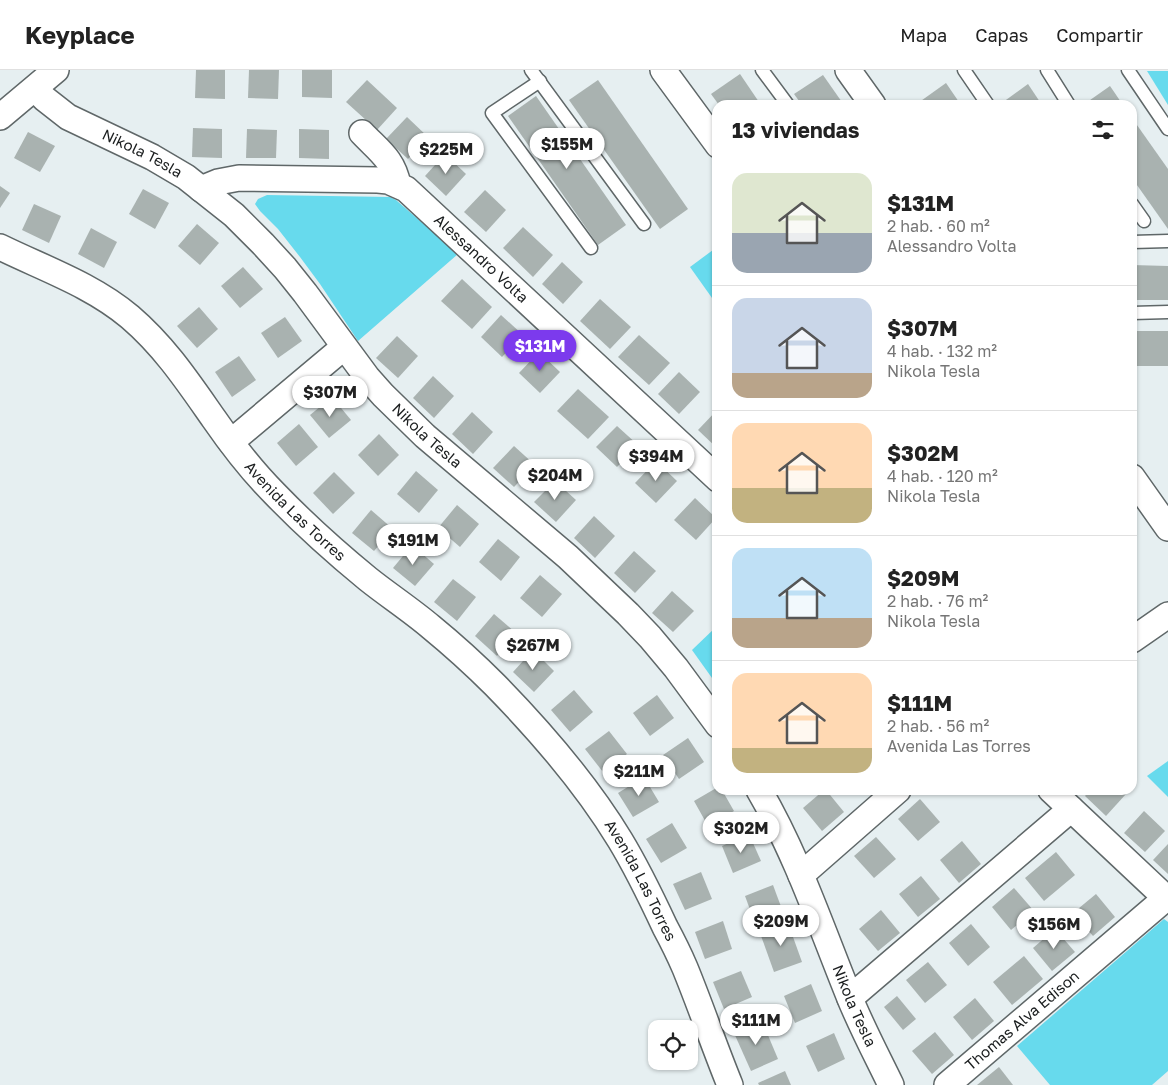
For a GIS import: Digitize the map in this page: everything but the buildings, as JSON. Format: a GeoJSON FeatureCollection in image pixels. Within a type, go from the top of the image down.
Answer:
{"type":"FeatureCollection","features":[{"type":"Feature","properties":{"kind":"street"},"geometry":{"type":"LineString","coordinates":[[0,117],[56,70]]}},
{"type":"Feature","properties":{"kind":"street"},"geometry":{"type":"LineString","coordinates":[[663,70],[712,137]]}},
{"type":"Feature","properties":{"kind":"street"},"geometry":{"type":"LineString","coordinates":[[848,70],[869,100]]}},
{"type":"Feature","properties":{"kind":"street","name":"Nikola Tesla"},"geometry":{"type":"LineString","coordinates":[[35,89],[45,100],[68,117],[152,157],[186,177],[234,215],[263,244],[305,294],[367,377],[403,416],[568,557],[628,614],[676,668],[712,717]]}},
{"type":"Feature","properties":{"kind":"street"},"geometry":{"type":"LineString","coordinates":[[362,133],[390,162],[398,185]]}},
{"type":"Feature","properties":{"kind":"street"},"geometry":{"type":"LineString","coordinates":[[202,189],[218,182],[239,178],[378,180],[398,185]]}},
{"type":"Feature","properties":{"kind":"street","name":"Alessandro Volta"},"geometry":{"type":"LineString","coordinates":[[398,185],[412,194],[712,473]]}},
{"type":"Feature","properties":{"kind":"street","name":"Avenida Las Torres"},"geometry":{"type":"LineString","coordinates":[[0,247],[85,287],[109,301],[130,317],[162,348],[184,375],[231,442],[272,492],[316,535],[370,581],[431,627],[461,653],[528,720],[577,778],[620,840],[654,904],[684,967],[730,1085]]}},
{"type":"Feature","properties":{"kind":"street"},"geometry":{"type":"LineString","coordinates":[[231,442],[344,346]]}},
{"type":"Feature","properties":{"kind":"street"},"geometry":{"type":"LineString","coordinates":[[1137,484],[1168,528]]}},
{"type":"Feature","properties":{"kind":"street"},"geometry":{"type":"LineString","coordinates":[[1137,637],[1168,615]]}},
{"type":"Feature","properties":{"kind":"street","name":"Nikola Tesla"},"geometry":{"type":"LineString","coordinates":[[762,795],[787,841],[850,998],[891,1085]]}},
{"type":"Feature","properties":{"kind":"street"},"geometry":{"type":"LineString","coordinates":[[801,875],[892,795]]}},
{"type":"Feature","properties":{"kind":"street"},"geometry":{"type":"LineString","coordinates":[[1056,795],[1167,899]]}},
{"type":"Feature","properties":{"kind":"street"},"geometry":{"type":"LineString","coordinates":[[850,998],[1071,809]]}},
{"type":"Feature","properties":{"kind":"street","name":"Thomas Alva Edison"},"geometry":{"type":"LineString","coordinates":[[947,1085],[1167,899]]}},
{"type":"Feature","properties":{"kind":"lane"},"geometry":{"type":"LineString","coordinates":[[531,70],[644,224]]}},
{"type":"Feature","properties":{"kind":"lane"},"geometry":{"type":"LineString","coordinates":[[762,70],[784,100]]}},
{"type":"Feature","properties":{"kind":"lane"},"geometry":{"type":"LineString","coordinates":[[964,70],[985,100]]}},
{"type":"Feature","properties":{"kind":"lane"},"geometry":{"type":"LineString","coordinates":[[1047,70],[1066,100]]}},
{"type":"Feature","properties":{"kind":"lane"},"geometry":{"type":"LineString","coordinates":[[1128,70],[1168,129]]}},
{"type":"Feature","properties":{"kind":"lane"},"geometry":{"type":"LineString","coordinates":[[540,81],[492,113],[591,248]]}},
{"type":"Feature","properties":{"kind":"lane"},"geometry":{"type":"LineString","coordinates":[[1137,211],[1144,221]]}},
{"type":"Feature","properties":{"kind":"lane"},"geometry":{"type":"LineString","coordinates":[[1137,242],[1168,241]]}},
{"type":"Feature","properties":{"kind":"lane"},"geometry":{"type":"LineString","coordinates":[[1137,313],[1168,312]]}},
{"type":"Feature","properties":{"kind":"shaded area"},"geometry":{"type":"Polygon","coordinates":[[[1147,71],[1168,71],[1168,105],[1147,71]]]}},
{"type":"Feature","properties":{"kind":"shaded area"},"geometry":{"type":"Polygon","coordinates":[[[267,195],[390,197],[396,200],[458,254],[358,341],[300,257],[255,204],[258,199],[267,195]]]}},
{"type":"Feature","properties":{"kind":"shaded area"},"geometry":{"type":"Polygon","coordinates":[[[712,251],[712,298],[690,267],[712,251]]]}},
{"type":"Feature","properties":{"kind":"shaded area"},"geometry":{"type":"Polygon","coordinates":[[[712,631],[712,678],[692,650],[712,631]]]}},
{"type":"Feature","properties":{"kind":"shaded area"},"geometry":{"type":"Polygon","coordinates":[[[1168,761],[1168,797],[1147,776],[1168,761]]]}},
{"type":"Feature","properties":{"kind":"shaded area"},"geometry":{"type":"Polygon","coordinates":[[[1164,919],[1168,922],[1168,1071],[1152,1085],[1050,1085],[1017,1046],[1164,919]]]}}]}
